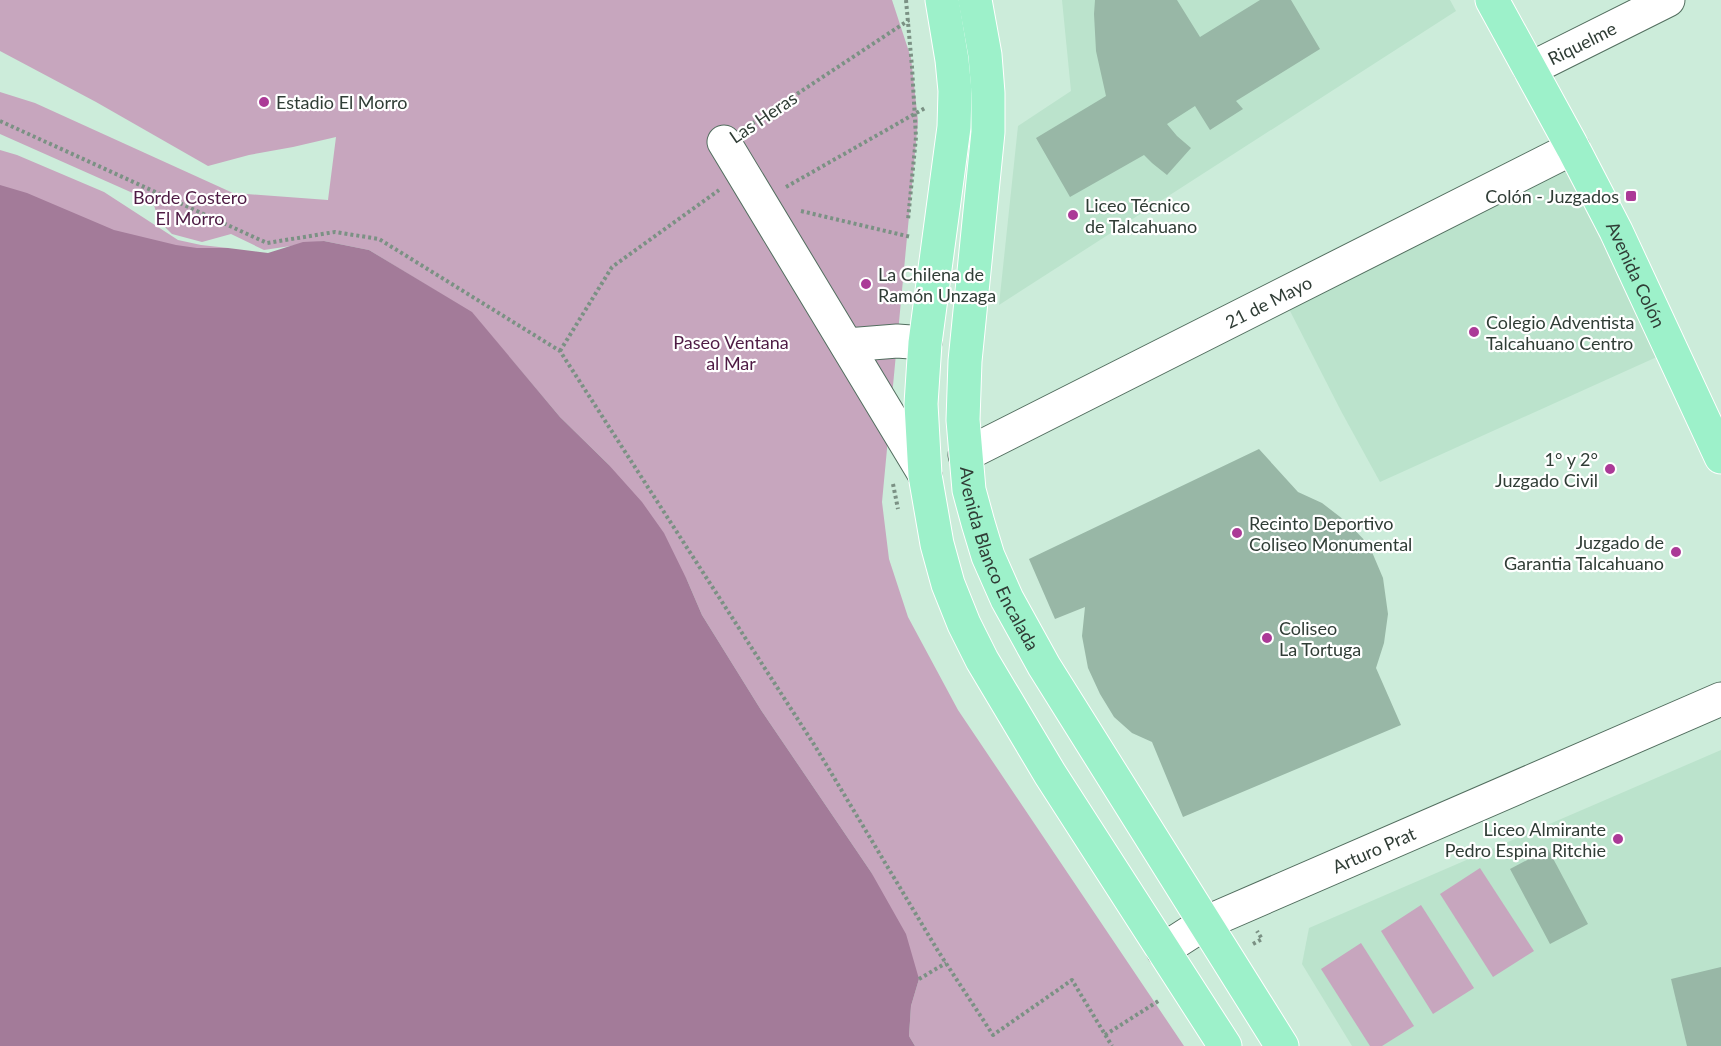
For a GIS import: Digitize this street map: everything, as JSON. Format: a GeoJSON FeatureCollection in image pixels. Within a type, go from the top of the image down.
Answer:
{"type":"FeatureCollection","features":[{"type":"Feature","properties":{"kind":"main road","name":"Avenida Blanco Encalada"},"geometry":{"type":"LineString","coordinates":[[975,0],[985,55],[988,132],[965,361],[963,420],[969,490],[978,523],[988,556],[1007,599],[1044,666],[1282,1046]]}},
{"type":"Feature","properties":{"kind":"main road","name":"Avenida Colón"},"geometry":{"type":"LineString","coordinates":[[1492,0],[1573,148],[1634,269],[1721,457]]}},
{"type":"Feature","properties":{"kind":"main road"},"geometry":{"type":"LineString","coordinates":[[929,8],[952,60],[955,91],[954,127],[925,343],[921,404],[925,475],[937,543],[948,584],[982,660],[1050,774],[1225,1046]]}},
{"type":"Feature","properties":{"kind":"street","name":"Riquelme"},"geometry":{"type":"LineString","coordinates":[[1530,69],[1668,0]]}},
{"type":"Feature","properties":{"kind":"street","name":"Las Heras"},"geometry":{"type":"LineString","coordinates":[[724,142],[925,475]]}},
{"type":"Feature","properties":{"kind":"street","name":"21 de Mayo"},"geometry":{"type":"LineString","coordinates":[[965,455],[1573,148]]}},
{"type":"Feature","properties":{"kind":"street"},"geometry":{"type":"LineString","coordinates":[[847,345],[897,341],[925,343]]}},
{"type":"Feature","properties":{"kind":"street","name":"Arturo Prat"},"geometry":{"type":"LineString","coordinates":[[1163,950],[1205,923],[1721,699]]}},
{"type":"Feature","properties":{"kind":"path","name":"Las Heras"},"geometry":{"type":"LineString","coordinates":[[724,142],[929,8]]}},
{"type":"Feature","properties":{"kind":"path"},"geometry":{"type":"LineString","coordinates":[[760,202],[955,91]]}},
{"type":"Feature","properties":{"kind":"path"},"geometry":{"type":"LineString","coordinates":[[0,121],[267,243],[335,232],[379,239],[560,351],[808,736],[945,963],[993,1035],[1072,980],[1112,1046]]}},
{"type":"Feature","properties":{"kind":"path"},"geometry":{"type":"LineString","coordinates":[[560,351],[612,267],[743,174]]}},
{"type":"Feature","properties":{"kind":"path"},"geometry":{"type":"LineString","coordinates":[[760,202],[940,243]]}},
{"type":"Feature","properties":{"kind":"path"},"geometry":{"type":"LineString","coordinates":[[919,979],[945,963]]}},
{"type":"Feature","properties":{"kind":"path"},"geometry":{"type":"LineString","coordinates":[[1105,1035],[1185,984]]}},
{"type":"Feature","properties":{"kind":"shaded area","name":"Liceo Técnico de Talcahuano"},"geometry":{"type":"Polygon","coordinates":[[[1062,0],[1450,0],[1456,11],[999,305],[1018,126],[1071,91],[1062,0]]]}},
{"type":"Feature","properties":{"kind":"shaded area","name":"Colegio Adventista Talcahuano Centro"},"geometry":{"type":"Polygon","coordinates":[[[1570,165],[1659,356],[1380,482],[1288,307],[1570,165]]]}},
{"type":"Feature","properties":{"kind":"shaded area"},"geometry":{"type":"Polygon","coordinates":[[[0,185],[27,193],[114,230],[176,245],[268,253],[303,242],[324,241],[369,250],[472,312],[560,417],[608,464],[642,502],[664,533],[702,615],[761,710],[871,872],[906,934],[919,979],[911,1006],[909,1036],[915,1046],[0,1046],[0,185]]]}},
{"type":"Feature","properties":{"kind":"shaded area","name":"Liceo Almirante Pedro Espina Ritchie"},"geometry":{"type":"Polygon","coordinates":[[[1721,750],[1721,1046],[1352,1046],[1302,964],[1309,928],[1721,750]]]}},
{"type":"Feature","properties":{"kind":"green space","name":"Paseo Ventana al Mar"},"geometry":{"type":"Polygon","coordinates":[[[0,0],[892,0],[911,58],[918,121],[882,502],[889,559],[908,617],[958,710],[1184,1046],[915,1046],[909,1036],[911,1006],[919,979],[871,872],[761,710],[702,615],[687,580],[608,464],[560,417],[472,313],[369,250],[324,241],[264,250],[231,234],[202,242],[172,234],[159,221],[153,202],[0,134],[0,92],[35,103],[233,193],[328,200],[336,137],[208,166],[96,102],[0,51],[0,0]]]}},
{"type":"Feature","properties":{"kind":"green space"},"geometry":{"type":"Polygon","coordinates":[[[0,150],[104,192],[178,240],[228,248],[191,257],[0,224],[0,150]]]}},
{"type":"Feature","properties":{"kind":"green space"},"geometry":{"type":"Polygon","coordinates":[[[1480,868],[1534,951],[1493,977],[1440,894],[1480,868]]]}},
{"type":"Feature","properties":{"kind":"green space"},"geometry":{"type":"Polygon","coordinates":[[[1421,905],[1474,988],[1433,1014],[1381,931],[1421,905]]]}},
{"type":"Feature","properties":{"kind":"green space"},"geometry":{"type":"Polygon","coordinates":[[[1361,943],[1414,1026],[1382,1046],[1370,1046],[1321,969],[1361,943]]]}},
{"type":"Feature","properties":{"kind":"building"},"geometry":{"type":"Polygon","coordinates":[[[1095,0],[1177,0],[1200,37],[1260,0],[1291,0],[1320,49],[1236,101],[1243,109],[1210,130],[1195,106],[1167,124],[1191,148],[1167,175],[1144,155],[1070,197],[1036,138],[1106,96],[1096,51],[1095,0]]]}},
{"type":"Feature","properties":{"kind":"building"},"geometry":{"type":"Polygon","coordinates":[[[1259,449],[1298,492],[1322,503],[1348,523],[1369,545],[1383,578],[1388,614],[1384,643],[1376,668],[1401,725],[1183,817],[1152,742],[1132,733],[1114,717],[1100,694],[1088,668],[1082,636],[1085,607],[1055,619],[1029,559],[1259,449]]]}},
{"type":"Feature","properties":{"kind":"building"},"geometry":{"type":"Polygon","coordinates":[[[1548,849],[1588,924],[1550,944],[1510,869],[1548,849]]]}},
{"type":"Feature","properties":{"kind":"building"},"geometry":{"type":"Polygon","coordinates":[[[1721,967],[1721,1046],[1687,1046],[1671,979],[1721,967]]]}},
{"type":"Feature","properties":{"kind":"place","name":"Estadio El Morro"},"geometry":{"type":"Point","coordinates":[264,102]}},
{"type":"Feature","properties":{"kind":"place","name":"Colón - Juzgados"},"geometry":{"type":"Point","coordinates":[1631,196]}},
{"type":"Feature","properties":{"kind":"place","name":"Liceo Técnico de Talcahuano"},"geometry":{"type":"Point","coordinates":[1073,215]}},
{"type":"Feature","properties":{"kind":"place","name":"La Chilena de Ramón Unzaga"},"geometry":{"type":"Point","coordinates":[866,284]}},
{"type":"Feature","properties":{"kind":"place","name":"Colegio Adventista Talcahuano Centro"},"geometry":{"type":"Point","coordinates":[1474,332]}},
{"type":"Feature","properties":{"kind":"place","name":"1° y 2° Juzgado Civil"},"geometry":{"type":"Point","coordinates":[1610,469]}},
{"type":"Feature","properties":{"kind":"place","name":"Recinto Deportivo Coliseo Monumental"},"geometry":{"type":"Point","coordinates":[1237,533]}},
{"type":"Feature","properties":{"kind":"place","name":"Juzgado de Garantia Talcahuano"},"geometry":{"type":"Point","coordinates":[1676,552]}},
{"type":"Feature","properties":{"kind":"place","name":"Coliseo La Tortuga"},"geometry":{"type":"Point","coordinates":[1267,638]}},
{"type":"Feature","properties":{"kind":"place","name":"Liceo Almirante Pedro Espina Ritchie"},"geometry":{"type":"Point","coordinates":[1618,839]}},
{"type":"Feature","properties":{"kind":"park label","name":"Borde Costero El Morro"},"geometry":{"type":"Point","coordinates":[190,207]}}]}
